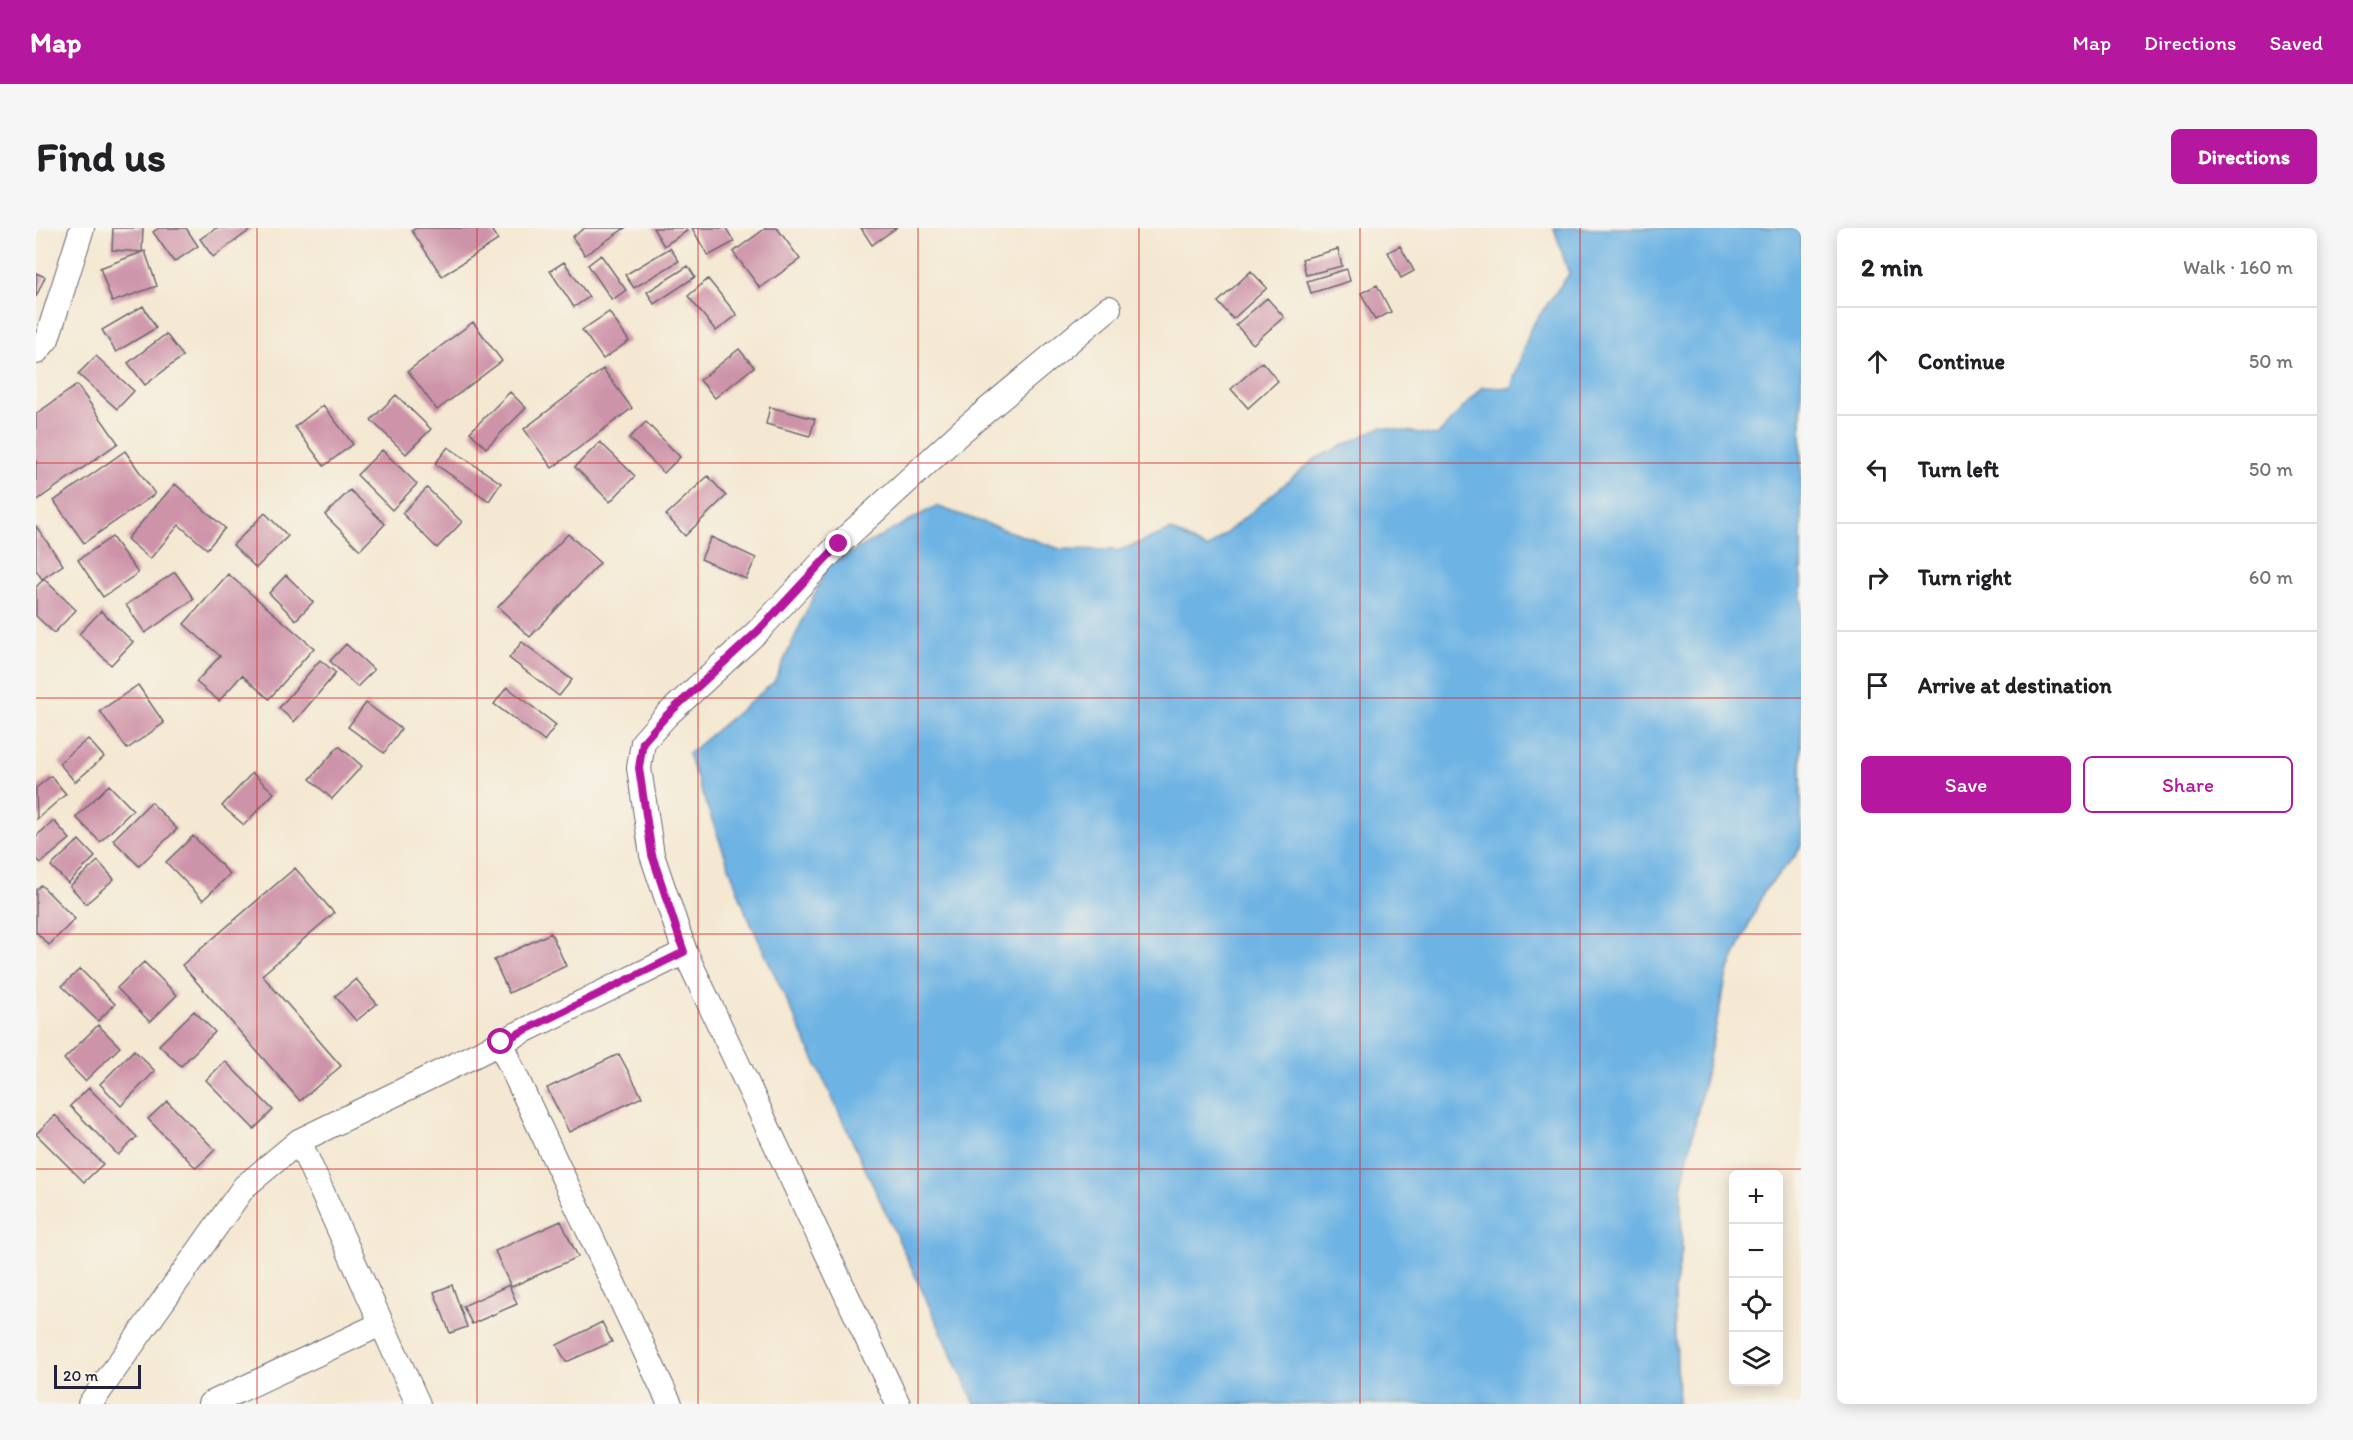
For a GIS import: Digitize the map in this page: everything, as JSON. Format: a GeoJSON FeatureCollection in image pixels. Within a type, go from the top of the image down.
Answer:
{"type":"FeatureCollection","features":[{"type":"Feature","properties":{"kind":"street"},"geometry":{"type":"LineString","coordinates":[[36,351],[47,339],[82,228]]}},
{"type":"Feature","properties":{"kind":"street"},"geometry":{"type":"LineString","coordinates":[[898,1404],[684,952],[652,855],[639,768],[643,742],[666,716],[758,631],[839,544],[962,430],[1109,308]]}},
{"type":"Feature","properties":{"kind":"street"},"geometry":{"type":"LineString","coordinates":[[670,1404],[501,1042],[684,952]]}},
{"type":"Feature","properties":{"kind":"street"},"geometry":{"type":"LineString","coordinates":[[90,1404],[244,1187],[299,1141],[500,1043],[670,1404]]}},
{"type":"Feature","properties":{"kind":"street"},"geometry":{"type":"LineString","coordinates":[[299,1141],[418,1404]]}},
{"type":"Feature","properties":{"kind":"street"},"geometry":{"type":"LineString","coordinates":[[210,1404],[381,1324]]}},
{"type":"Feature","properties":{"kind":"water"},"geometry":{"type":"Polygon","coordinates":[[[1554,228],[1801,228],[1801,845],[1796,855],[1764,891],[1727,974],[1681,1189],[1682,1250],[1675,1288],[1678,1404],[975,1404],[746,913],[688,754],[774,682],[828,565],[936,506],[1060,549],[1120,550],[1171,530],[1207,549],[1315,459],[1381,427],[1437,436],[1482,387],[1511,388],[1531,327],[1569,274],[1554,228]]]}},
{"type":"Feature","properties":{"kind":"building"},"geometry":{"type":"Polygon","coordinates":[[[113,228],[143,228],[142,252],[112,250],[113,228]]]}},
{"type":"Feature","properties":{"kind":"building"},"geometry":{"type":"Polygon","coordinates":[[[159,228],[186,228],[198,246],[174,262],[153,232],[159,228]]]}},
{"type":"Feature","properties":{"kind":"building"},"geometry":{"type":"Polygon","coordinates":[[[216,228],[253,228],[213,257],[200,239],[216,228]]]}},
{"type":"Feature","properties":{"kind":"building"},"geometry":{"type":"Polygon","coordinates":[[[416,228],[490,228],[498,240],[442,276],[412,231],[416,228]]]}},
{"type":"Feature","properties":{"kind":"building"},"geometry":{"type":"Polygon","coordinates":[[[585,228],[625,228],[585,255],[572,237],[585,228]]]}},
{"type":"Feature","properties":{"kind":"building"},"geometry":{"type":"Polygon","coordinates":[[[653,228],[685,228],[687,231],[664,246],[653,228]]]}},
{"type":"Feature","properties":{"kind":"building"},"geometry":{"type":"Polygon","coordinates":[[[692,228],[726,228],[734,242],[708,256],[692,228]]]}},
{"type":"Feature","properties":{"kind":"building"},"geometry":{"type":"Polygon","coordinates":[[[766,228],[777,228],[800,259],[760,288],[733,252],[766,228]]]}},
{"type":"Feature","properties":{"kind":"building"},"geometry":{"type":"Polygon","coordinates":[[[861,228],[896,228],[872,245],[861,228]]]}},
{"type":"Feature","properties":{"kind":"building"},"geometry":{"type":"Polygon","coordinates":[[[1400,246],[1414,271],[1401,278],[1388,252],[1400,246]]]}},
{"type":"Feature","properties":{"kind":"building"},"geometry":{"type":"Polygon","coordinates":[[[670,248],[679,261],[634,288],[625,275],[670,248]]]}},
{"type":"Feature","properties":{"kind":"building"},"geometry":{"type":"Polygon","coordinates":[[[1338,249],[1342,266],[1306,275],[1302,259],[1338,249]]]}},
{"type":"Feature","properties":{"kind":"building"},"geometry":{"type":"Polygon","coordinates":[[[145,251],[157,286],[112,302],[100,268],[145,251]]]}},
{"type":"Feature","properties":{"kind":"building"},"geometry":{"type":"Polygon","coordinates":[[[601,255],[626,290],[612,300],[588,265],[601,255]]]}},
{"type":"Feature","properties":{"kind":"building"},"geometry":{"type":"Polygon","coordinates":[[[564,262],[589,297],[574,307],[550,271],[564,262]]]}},
{"type":"Feature","properties":{"kind":"building"},"geometry":{"type":"Polygon","coordinates":[[[688,266],[695,277],[654,304],[647,292],[688,266]]]}},
{"type":"Feature","properties":{"kind":"building"},"geometry":{"type":"Polygon","coordinates":[[[1347,269],[1350,281],[1311,293],[1307,281],[1347,269]]]}},
{"type":"Feature","properties":{"kind":"building"},"geometry":{"type":"Polygon","coordinates":[[[1251,271],[1267,288],[1233,319],[1218,302],[1251,271]]]}},
{"type":"Feature","properties":{"kind":"building"},"geometry":{"type":"Polygon","coordinates":[[[36,273],[45,277],[36,297],[36,273]]]}},
{"type":"Feature","properties":{"kind":"building"},"geometry":{"type":"Polygon","coordinates":[[[708,279],[737,315],[716,331],[688,296],[708,279]]]}},
{"type":"Feature","properties":{"kind":"building"},"geometry":{"type":"Polygon","coordinates":[[[1377,285],[1391,312],[1375,320],[1361,293],[1377,285]]]}},
{"type":"Feature","properties":{"kind":"building"},"geometry":{"type":"Polygon","coordinates":[[[1267,298],[1284,317],[1253,344],[1236,325],[1267,298]]]}},
{"type":"Feature","properties":{"kind":"building"},"geometry":{"type":"Polygon","coordinates":[[[143,306],[156,328],[116,352],[102,330],[143,306]]]}},
{"type":"Feature","properties":{"kind":"building"},"geometry":{"type":"Polygon","coordinates":[[[609,312],[629,341],[603,359],[582,330],[609,312]]]}},
{"type":"Feature","properties":{"kind":"building"},"geometry":{"type":"Polygon","coordinates":[[[473,322],[502,361],[437,410],[408,371],[473,322]]]}},
{"type":"Feature","properties":{"kind":"building"},"geometry":{"type":"Polygon","coordinates":[[[166,334],[183,356],[145,385],[128,363],[166,334]]]}},
{"type":"Feature","properties":{"kind":"building"},"geometry":{"type":"Polygon","coordinates":[[[739,349],[754,367],[715,398],[700,380],[739,349]]]}},
{"type":"Feature","properties":{"kind":"building"},"geometry":{"type":"Polygon","coordinates":[[[96,356],[134,391],[117,409],[78,374],[96,356]]]}},
{"type":"Feature","properties":{"kind":"building"},"geometry":{"type":"Polygon","coordinates":[[[1262,362],[1278,381],[1248,408],[1231,389],[1262,362]]]}},
{"type":"Feature","properties":{"kind":"building"},"geometry":{"type":"Polygon","coordinates":[[[603,369],[632,408],[552,468],[524,429],[603,369]]]}},
{"type":"Feature","properties":{"kind":"building"},"geometry":{"type":"Polygon","coordinates":[[[77,385],[118,443],[36,501],[36,414],[77,385]]]}},
{"type":"Feature","properties":{"kind":"building"},"geometry":{"type":"Polygon","coordinates":[[[510,392],[526,408],[486,448],[470,432],[510,392]]]}},
{"type":"Feature","properties":{"kind":"building"},"geometry":{"type":"Polygon","coordinates":[[[396,395],[431,429],[406,454],[371,420],[396,395]]]}},
{"type":"Feature","properties":{"kind":"building"},"geometry":{"type":"Polygon","coordinates":[[[323,405],[353,444],[324,466],[295,427],[323,405]]]}},
{"type":"Feature","properties":{"kind":"building"},"geometry":{"type":"Polygon","coordinates":[[[770,407],[815,419],[810,436],[766,424],[770,407]]]}},
{"type":"Feature","properties":{"kind":"building"},"geometry":{"type":"Polygon","coordinates":[[[646,422],[680,457],[664,473],[629,438],[646,422]]]}},
{"type":"Feature","properties":{"kind":"building"},"geometry":{"type":"Polygon","coordinates":[[[600,442],[635,476],[610,502],[575,467],[600,442]]]}},
{"type":"Feature","properties":{"kind":"building"},"geometry":{"type":"Polygon","coordinates":[[[448,447],[501,483],[489,501],[435,464],[448,447]]]}},
{"type":"Feature","properties":{"kind":"building"},"geometry":{"type":"Polygon","coordinates":[[[382,450],[417,484],[392,510],[357,475],[382,450]]]}},
{"type":"Feature","properties":{"kind":"building"},"geometry":{"type":"Polygon","coordinates":[[[125,451],[155,494],[84,543],[54,501],[125,451]]]}},
{"type":"Feature","properties":{"kind":"building"},"geometry":{"type":"Polygon","coordinates":[[[708,476],[726,496],[685,536],[666,515],[708,476]]]}},
{"type":"Feature","properties":{"kind":"building"},"geometry":{"type":"Polygon","coordinates":[[[175,484],[225,528],[207,549],[179,525],[150,559],[127,539],[175,484]]]}},
{"type":"Feature","properties":{"kind":"building"},"geometry":{"type":"Polygon","coordinates":[[[427,488],[462,522],[437,548],[402,513],[427,488]]]}},
{"type":"Feature","properties":{"kind":"building"},"geometry":{"type":"Polygon","coordinates":[[[350,490],[385,524],[360,550],[325,515],[350,490]]]}},
{"type":"Feature","properties":{"kind":"building"},"geometry":{"type":"Polygon","coordinates":[[[265,513],[288,536],[256,568],[233,545],[265,513]]]}},
{"type":"Feature","properties":{"kind":"building"},"geometry":{"type":"Polygon","coordinates":[[[36,526],[63,565],[42,579],[36,570],[36,526]]]}},
{"type":"Feature","properties":{"kind":"building"},"geometry":{"type":"Polygon","coordinates":[[[568,534],[600,563],[530,637],[498,607],[568,534]]]}},
{"type":"Feature","properties":{"kind":"building"},"geometry":{"type":"Polygon","coordinates":[[[112,537],[138,573],[103,597],[78,560],[112,537]]]}},
{"type":"Feature","properties":{"kind":"building"},"geometry":{"type":"Polygon","coordinates":[[[711,537],[756,558],[746,579],[701,559],[711,537]]]}},
{"type":"Feature","properties":{"kind":"building"},"geometry":{"type":"Polygon","coordinates":[[[175,572],[194,599],[145,633],[126,605],[175,572]]]}},
{"type":"Feature","properties":{"kind":"building"},"geometry":{"type":"Polygon","coordinates":[[[228,574],[314,648],[269,699],[242,675],[219,701],[196,682],[220,656],[184,624],[228,574]]]}},
{"type":"Feature","properties":{"kind":"building"},"geometry":{"type":"Polygon","coordinates":[[[286,575],[313,602],[296,620],[269,593],[286,575]]]}},
{"type":"Feature","properties":{"kind":"building"},"geometry":{"type":"Polygon","coordinates":[[[44,579],[76,610],[54,633],[36,616],[36,587],[44,579]]]}},
{"type":"Feature","properties":{"kind":"building"},"geometry":{"type":"Polygon","coordinates":[[[101,611],[133,642],[111,665],[79,634],[101,611]]]}},
{"type":"Feature","properties":{"kind":"building"},"geometry":{"type":"Polygon","coordinates":[[[522,642],[572,680],[559,696],[509,658],[522,642]]]}},
{"type":"Feature","properties":{"kind":"building"},"geometry":{"type":"Polygon","coordinates":[[[346,644],[374,670],[357,687],[330,661],[346,644]]]}},
{"type":"Feature","properties":{"kind":"building"},"geometry":{"type":"Polygon","coordinates":[[[320,660],[336,673],[294,722],[279,708],[320,660]]]}},
{"type":"Feature","properties":{"kind":"building"},"geometry":{"type":"Polygon","coordinates":[[[138,685],[164,723],[127,749],[100,711],[138,685]]]}},
{"type":"Feature","properties":{"kind":"building"},"geometry":{"type":"Polygon","coordinates":[[[507,687],[556,725],[544,741],[494,704],[507,687]]]}},
{"type":"Feature","properties":{"kind":"building"},"geometry":{"type":"Polygon","coordinates":[[[366,703],[401,729],[384,753],[348,727],[366,703]]]}},
{"type":"Feature","properties":{"kind":"building"},"geometry":{"type":"Polygon","coordinates":[[[88,739],[104,757],[75,782],[59,763],[88,739]]]}},
{"type":"Feature","properties":{"kind":"building"},"geometry":{"type":"Polygon","coordinates":[[[339,746],[362,766],[332,799],[310,779],[339,746]]]}},
{"type":"Feature","properties":{"kind":"building"},"geometry":{"type":"Polygon","coordinates":[[[252,773],[274,793],[244,825],[222,806],[252,773]]]}},
{"type":"Feature","properties":{"kind":"building"},"geometry":{"type":"Polygon","coordinates":[[[51,776],[66,794],[37,819],[36,788],[51,776]]]}},
{"type":"Feature","properties":{"kind":"building"},"geometry":{"type":"Polygon","coordinates":[[[109,785],[133,810],[100,842],[76,817],[109,785]]]}},
{"type":"Feature","properties":{"kind":"building"},"geometry":{"type":"Polygon","coordinates":[[[151,802],[177,829],[139,866],[113,840],[151,802]]]}},
{"type":"Feature","properties":{"kind":"building"},"geometry":{"type":"Polygon","coordinates":[[[54,821],[70,839],[41,863],[36,858],[36,836],[54,821]]]}},
{"type":"Feature","properties":{"kind":"building"},"geometry":{"type":"Polygon","coordinates":[[[193,836],[230,874],[203,900],[166,862],[193,836]]]}},
{"type":"Feature","properties":{"kind":"building"},"geometry":{"type":"Polygon","coordinates":[[[79,840],[95,857],[68,883],[51,866],[79,840]]]}},
{"type":"Feature","properties":{"kind":"building"},"geometry":{"type":"Polygon","coordinates":[[[98,861],[114,879],[86,904],[70,886],[98,861]]]}},
{"type":"Feature","properties":{"kind":"building"},"geometry":{"type":"Polygon","coordinates":[[[295,868],[334,913],[262,975],[341,1066],[300,1101],[182,965],[295,868]]]}},
{"type":"Feature","properties":{"kind":"building"},"geometry":{"type":"Polygon","coordinates":[[[41,885],[75,919],[49,945],[36,932],[36,890],[41,885]]]}},
{"type":"Feature","properties":{"kind":"building"},"geometry":{"type":"Polygon","coordinates":[[[551,933],[566,966],[509,993],[494,960],[551,933]]]}},
{"type":"Feature","properties":{"kind":"building"},"geometry":{"type":"Polygon","coordinates":[[[144,962],[177,995],[150,1022],[117,988],[144,962]]]}},
{"type":"Feature","properties":{"kind":"building"},"geometry":{"type":"Polygon","coordinates":[[[80,969],[115,1004],[98,1021],[62,986],[80,969]]]}},
{"type":"Feature","properties":{"kind":"building"},"geometry":{"type":"Polygon","coordinates":[[[356,979],[377,1004],[356,1021],[335,996],[356,979]]]}},
{"type":"Feature","properties":{"kind":"building"},"geometry":{"type":"Polygon","coordinates":[[[194,1011],[215,1032],[181,1066],[159,1045],[194,1011]]]}},
{"type":"Feature","properties":{"kind":"building"},"geometry":{"type":"Polygon","coordinates":[[[98,1025],[120,1047],[85,1081],[64,1059],[98,1025]]]}},
{"type":"Feature","properties":{"kind":"building"},"geometry":{"type":"Polygon","coordinates":[[[134,1050],[155,1071],[121,1106],[100,1084],[134,1050]]]}},
{"type":"Feature","properties":{"kind":"building"},"geometry":{"type":"Polygon","coordinates":[[[619,1054],[642,1097],[569,1132],[547,1088],[619,1054]]]}},
{"type":"Feature","properties":{"kind":"building"},"geometry":{"type":"Polygon","coordinates":[[[225,1061],[273,1110],[254,1129],[206,1080],[225,1061]]]}},
{"type":"Feature","properties":{"kind":"building"},"geometry":{"type":"Polygon","coordinates":[[[89,1088],[137,1137],[118,1155],[70,1106],[89,1088]]]}},
{"type":"Feature","properties":{"kind":"building"},"geometry":{"type":"Polygon","coordinates":[[[167,1101],[215,1150],[196,1168],[148,1119],[167,1101]]]}},
{"type":"Feature","properties":{"kind":"building"},"geometry":{"type":"Polygon","coordinates":[[[55,1115],[103,1164],[84,1182],[36,1134],[55,1115]]]}},
{"type":"Feature","properties":{"kind":"building"},"geometry":{"type":"Polygon","coordinates":[[[561,1221],[578,1257],[511,1287],[495,1251],[561,1221]]]}},
{"type":"Feature","properties":{"kind":"building"},"geometry":{"type":"Polygon","coordinates":[[[452,1285],[467,1327],[450,1333],[434,1292],[452,1285]]]}},
{"type":"Feature","properties":{"kind":"building"},"geometry":{"type":"Polygon","coordinates":[[[509,1285],[517,1304],[472,1324],[463,1306],[509,1285]]]}},
{"type":"Feature","properties":{"kind":"building"},"geometry":{"type":"Polygon","coordinates":[[[602,1322],[612,1342],[566,1362],[557,1345],[602,1322]]]}},
{"type":"Feature","properties":{"kind":"route"},"geometry":{"type":"LineString","coordinates":[[501,1042],[684,952],[652,855],[639,768],[643,742],[666,716],[758,631],[823,564],[839,544]]}}]}
